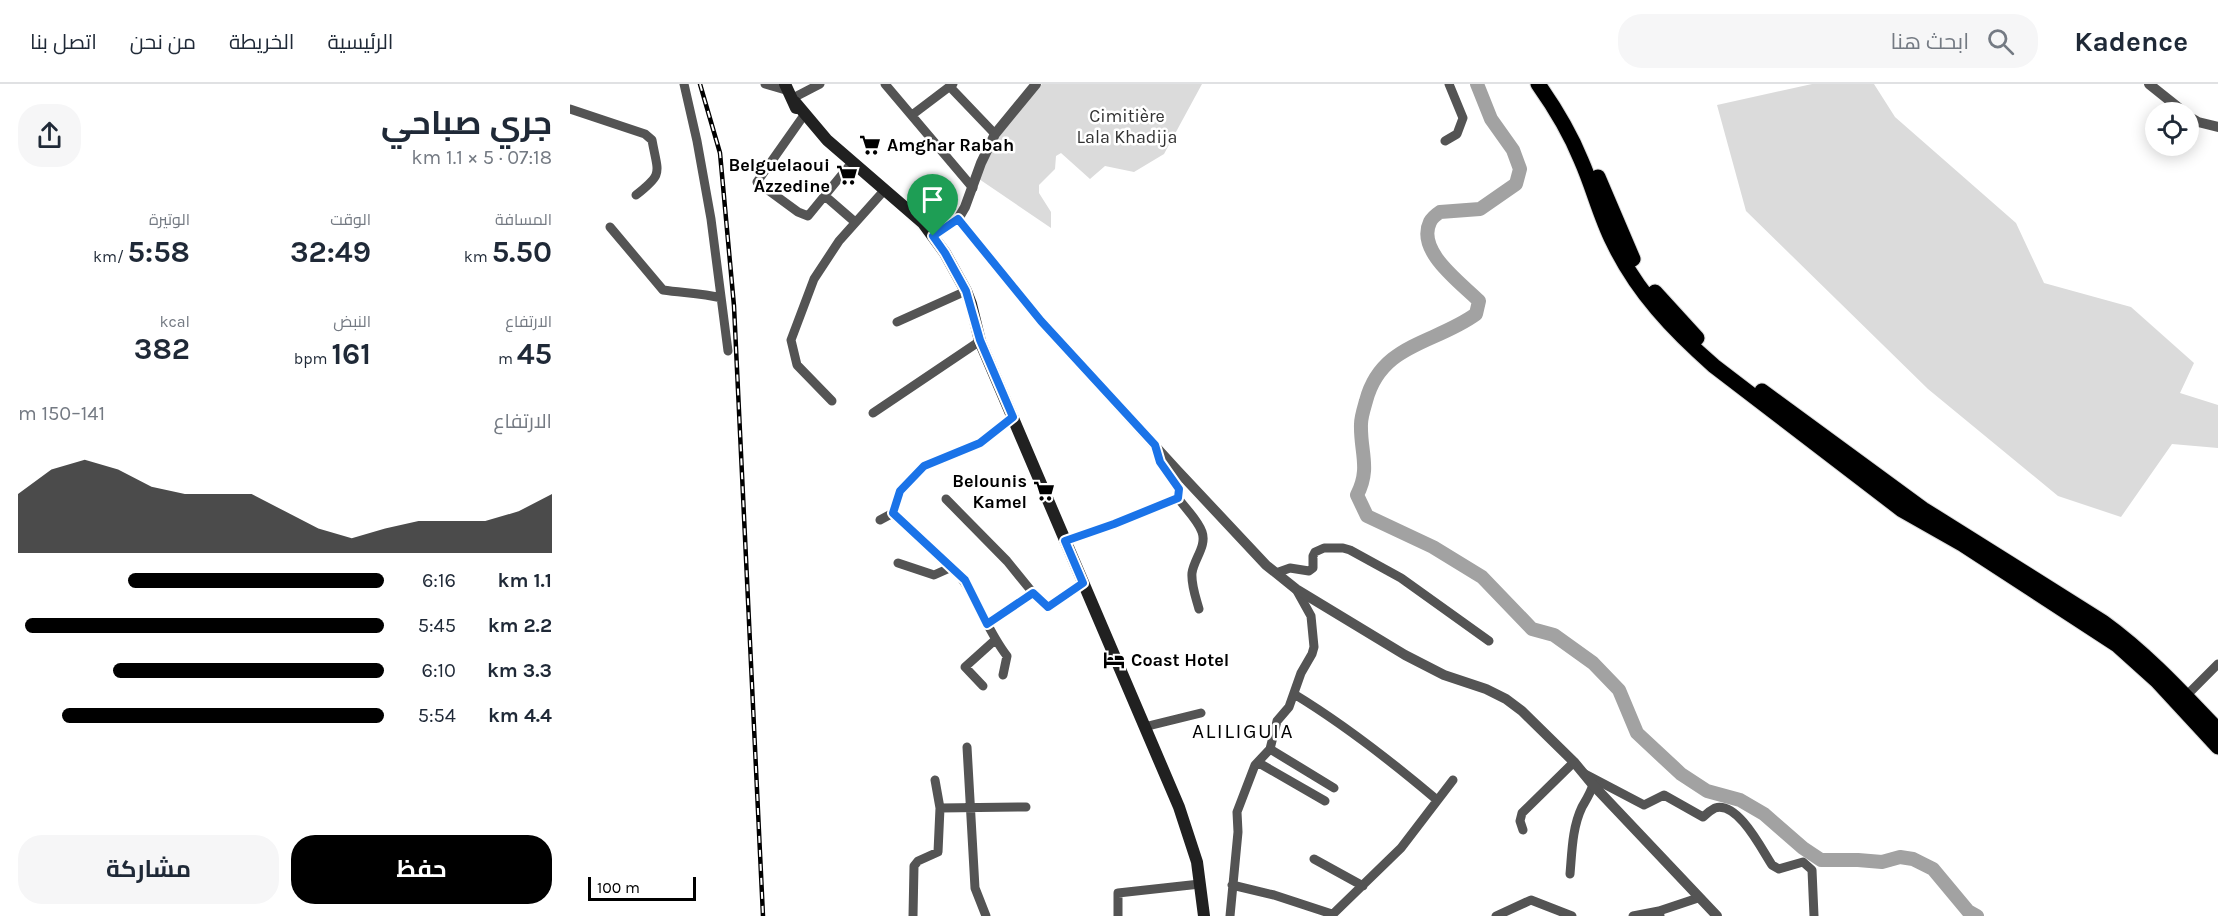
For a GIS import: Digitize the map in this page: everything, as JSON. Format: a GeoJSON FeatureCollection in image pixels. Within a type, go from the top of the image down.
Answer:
{"type":"FeatureCollection","features":[{"type":"Feature","properties":{"kind":"highway"},"geometry":{"type":"LineString","coordinates":[[1538,84],[1574,142],[1604,222],[1626,266],[1648,300],[1687,343],[1902,510],[1962,544],[2117,645],[2157,681],[2218,747]]}},
{"type":"Feature","properties":{"kind":"highway"},"geometry":{"type":"LineString","coordinates":[[1549,84],[1585,147],[1625,244],[1642,275],[1662,301],[1694,335],[1758,387],[1914,502],[2103,621],[2131,642],[2218,730]]}},
{"type":"Feature","properties":{"kind":"main road"},"geometry":{"type":"LineString","coordinates":[[790,94],[802,118],[815,135],[881,194],[929,232]]}},
{"type":"Feature","properties":{"kind":"main road"},"geometry":{"type":"LineString","coordinates":[[790,94],[827,140],[913,213],[945,253],[966,291],[980,340],[1179,807],[1197,862],[1204,916]]}},
{"type":"Feature","properties":{"kind":"street"},"geometry":{"type":"LineString","coordinates":[[684,84],[711,219],[728,351]]}},
{"type":"Feature","properties":{"kind":"street"},"geometry":{"type":"LineString","coordinates":[[765,84],[790,94],[820,84]]}},
{"type":"Feature","properties":{"kind":"street"},"geometry":{"type":"LineString","coordinates":[[885,84],[973,188]]}},
{"type":"Feature","properties":{"kind":"street"},"geometry":{"type":"LineString","coordinates":[[929,232],[958,219],[995,134],[1036,84]]}},
{"type":"Feature","properties":{"kind":"street"},"geometry":{"type":"LineString","coordinates":[[1445,141],[1457,134],[1463,118],[1449,84]]}},
{"type":"Feature","properties":{"kind":"street"},"geometry":{"type":"LineString","coordinates":[[2149,84],[2172,102]]}},
{"type":"Feature","properties":{"kind":"street"},"geometry":{"type":"LineString","coordinates":[[912,115],[952,85],[995,134]]}},
{"type":"Feature","properties":{"kind":"street"},"geometry":{"type":"LineString","coordinates":[[570,110],[645,134],[652,140],[658,174],[653,182],[636,195]]}},
{"type":"Feature","properties":{"kind":"street"},"geometry":{"type":"LineString","coordinates":[[802,118],[757,182],[798,212],[808,216],[849,166]]}},
{"type":"Feature","properties":{"kind":"street"},"geometry":{"type":"LineString","coordinates":[[2199,122],[2218,127]]}},
{"type":"Feature","properties":{"kind":"street"},"geometry":{"type":"LineString","coordinates":[[832,401],[797,365],[791,340],[814,279],[839,241],[881,194]]}},
{"type":"Feature","properties":{"kind":"street"},"geometry":{"type":"LineString","coordinates":[[825,196],[855,222]]}},
{"type":"Feature","properties":{"kind":"street"},"geometry":{"type":"LineString","coordinates":[[958,219],[1041,321],[1239,538],[1276,573],[1296,589],[1434,670],[1506,699],[1522,711],[1574,762],[1698,898],[1718,916]]}},
{"type":"Feature","properties":{"kind":"street"},"geometry":{"type":"LineString","coordinates":[[610,227],[663,290],[690,294],[700,293],[721,298]]}},
{"type":"Feature","properties":{"kind":"street"},"geometry":{"type":"LineString","coordinates":[[897,322],[966,291]]}},
{"type":"Feature","properties":{"kind":"street"},"geometry":{"type":"LineString","coordinates":[[873,413],[980,340]]}},
{"type":"Feature","properties":{"kind":"street"},"geometry":{"type":"LineString","coordinates":[[880,520],[893,513],[900,491],[924,466],[980,443],[1013,417]]}},
{"type":"Feature","properties":{"kind":"street"},"geometry":{"type":"LineString","coordinates":[[1065,541],[1178,498],[1180,492],[1178,486],[1160,462],[1155,445]]}},
{"type":"Feature","properties":{"kind":"street"},"geometry":{"type":"LineString","coordinates":[[1178,498],[1201,529],[1203,536],[1203,543],[1192,573],[1199,609]]}},
{"type":"Feature","properties":{"kind":"street"},"geometry":{"type":"LineString","coordinates":[[946,499],[1048,607],[1083,583]]}},
{"type":"Feature","properties":{"kind":"street"},"geometry":{"type":"LineString","coordinates":[[893,513],[965,580],[995,640],[1007,656],[1003,675]]}},
{"type":"Feature","properties":{"kind":"street"},"geometry":{"type":"LineString","coordinates":[[1276,573],[1290,568],[1309,571],[1313,568],[1315,552],[1324,548],[1343,548],[1401,578],[1489,641]]}},
{"type":"Feature","properties":{"kind":"street"},"geometry":{"type":"LineString","coordinates":[[898,563],[934,575],[952,567]]}},
{"type":"Feature","properties":{"kind":"street"},"geometry":{"type":"LineString","coordinates":[[1230,916],[1238,832],[1237,812],[1255,765],[1270,749],[1277,721],[1289,707],[1301,673],[1314,647],[1311,616],[1296,589]]}},
{"type":"Feature","properties":{"kind":"street"},"geometry":{"type":"LineString","coordinates":[[987,624],[1033,593]]}},
{"type":"Feature","properties":{"kind":"street"},"geometry":{"type":"LineString","coordinates":[[983,686],[965,667],[995,640]]}},
{"type":"Feature","properties":{"kind":"street"},"geometry":{"type":"LineString","coordinates":[[2186,696],[2218,664]]}},
{"type":"Feature","properties":{"kind":"street"},"geometry":{"type":"LineString","coordinates":[[1294,694],[1335,719],[1387,757],[1437,800]]}},
{"type":"Feature","properties":{"kind":"street"},"geometry":{"type":"LineString","coordinates":[[1144,728],[1201,713]]}},
{"type":"Feature","properties":{"kind":"street"},"geometry":{"type":"LineString","coordinates":[[967,747],[975,888],[986,916]]}},
{"type":"Feature","properties":{"kind":"street"},"geometry":{"type":"LineString","coordinates":[[1270,749],[1334,788]]}},
{"type":"Feature","properties":{"kind":"street"},"geometry":{"type":"LineString","coordinates":[[1523,830],[1520,821],[1522,813],[1574,762]]}},
{"type":"Feature","properties":{"kind":"street"},"geometry":{"type":"LineString","coordinates":[[1259,763],[1325,801]]}},
{"type":"Feature","properties":{"kind":"street"},"geometry":{"type":"LineString","coordinates":[[1583,772],[1644,805],[1664,795],[1703,817],[1715,808],[1727,809],[1747,826],[1772,866],[1779,869],[1803,862],[1812,870],[1814,916]]}},
{"type":"Feature","properties":{"kind":"street"},"geometry":{"type":"LineString","coordinates":[[913,916],[914,866],[918,861],[938,852],[940,808],[935,780]]}},
{"type":"Feature","properties":{"kind":"street"},"geometry":{"type":"LineString","coordinates":[[1232,885],[1274,895],[1332,915],[1401,848],[1453,780]]}},
{"type":"Feature","properties":{"kind":"street"},"geometry":{"type":"LineString","coordinates":[[1570,874],[1572,840],[1582,808],[1593,785]]}},
{"type":"Feature","properties":{"kind":"street"},"geometry":{"type":"LineString","coordinates":[[940,808],[1026,807]]}},
{"type":"Feature","properties":{"kind":"street"},"geometry":{"type":"LineString","coordinates":[[1314,859],[1363,886]]}},
{"type":"Feature","properties":{"kind":"street"},"geometry":{"type":"LineString","coordinates":[[1118,916],[1118,893],[1200,884]]}},
{"type":"Feature","properties":{"kind":"street"},"geometry":{"type":"LineString","coordinates":[[1633,916],[1659,914],[1698,898]]}},
{"type":"Feature","properties":{"kind":"street"},"geometry":{"type":"LineString","coordinates":[[1496,916],[1531,900],[1572,916]]}},
{"type":"Feature","properties":{"kind":"green space","name":"Cimitière Lala Khadija"},"geometry":{"type":"Polygon","coordinates":[[[1042,84],[1202,84],[1164,154],[1134,172],[1105,166],[1090,179],[1061,153],[1056,156],[1055,169],[1039,185],[1039,193],[1051,212],[1051,228],[979,179],[1002,127],[1042,84]]]}},
{"type":"Feature","properties":{"kind":"green space"},"geometry":{"type":"Polygon","coordinates":[[[1812,84],[1874,84],[1895,117],[2016,223],[2044,283],[2131,307],[2194,363],[2180,393],[2218,405],[2218,448],[2172,444],[2121,517],[2058,496],[1928,389],[1746,211],[1717,105],[1812,84]]]}},
{"type":"Feature","properties":{"kind":"waterway"},"geometry":{"type":"LineString","coordinates":[[1477,84],[1491,119],[1513,150],[1520,169],[1516,184],[1480,209],[1440,212],[1430,222],[1427,233],[1434,255],[1451,275],[1479,301],[1476,314],[1397,356],[1384,367],[1373,382],[1362,418],[1364,468],[1357,495],[1367,516],[1433,547],[1482,577],[1532,629],[1554,635],[1593,663],[1619,690],[1637,733],[1681,774],[1707,791],[1740,800],[1764,814],[1803,848],[1821,860],[1882,862],[1900,857],[1913,859],[1933,869],[1968,911],[1977,916]]}},
{"type":"Feature","properties":{"kind":"railway"},"geometry":{"type":"LineString","coordinates":[[700,84],[720,153],[734,306],[763,916]]}},
{"type":"Feature","properties":{"kind":"place","name":"Amghar Rabah"},"geometry":{"type":"Point","coordinates":[870,145]}},
{"type":"Feature","properties":{"kind":"place","name":"Belguelaoui Azzedine"},"geometry":{"type":"Point","coordinates":[847,175]}},
{"type":"Feature","properties":{"kind":"place","name":"Belounis Kamel"},"geometry":{"type":"Point","coordinates":[1044,491]}},
{"type":"Feature","properties":{"kind":"place","name":"Coast Hotel"},"geometry":{"type":"Point","coordinates":[1114,660]}},
{"type":"Feature","properties":{"kind":"district","name":"ALILIGUIA"},"geometry":{"type":"Point","coordinates":[1243,731]}},
{"type":"Feature","properties":{"kind":"route"},"geometry":{"type":"LineString","coordinates":[[958,219],[1041,321],[1155,445],[1160,462],[1177,483],[1180,492],[1178,498],[1065,541],[1083,583],[1048,607],[1033,593],[987,624],[965,580],[893,513],[900,491],[924,466],[980,443],[1013,417],[980,340],[966,291],[933,236],[958,219]]}}]}
